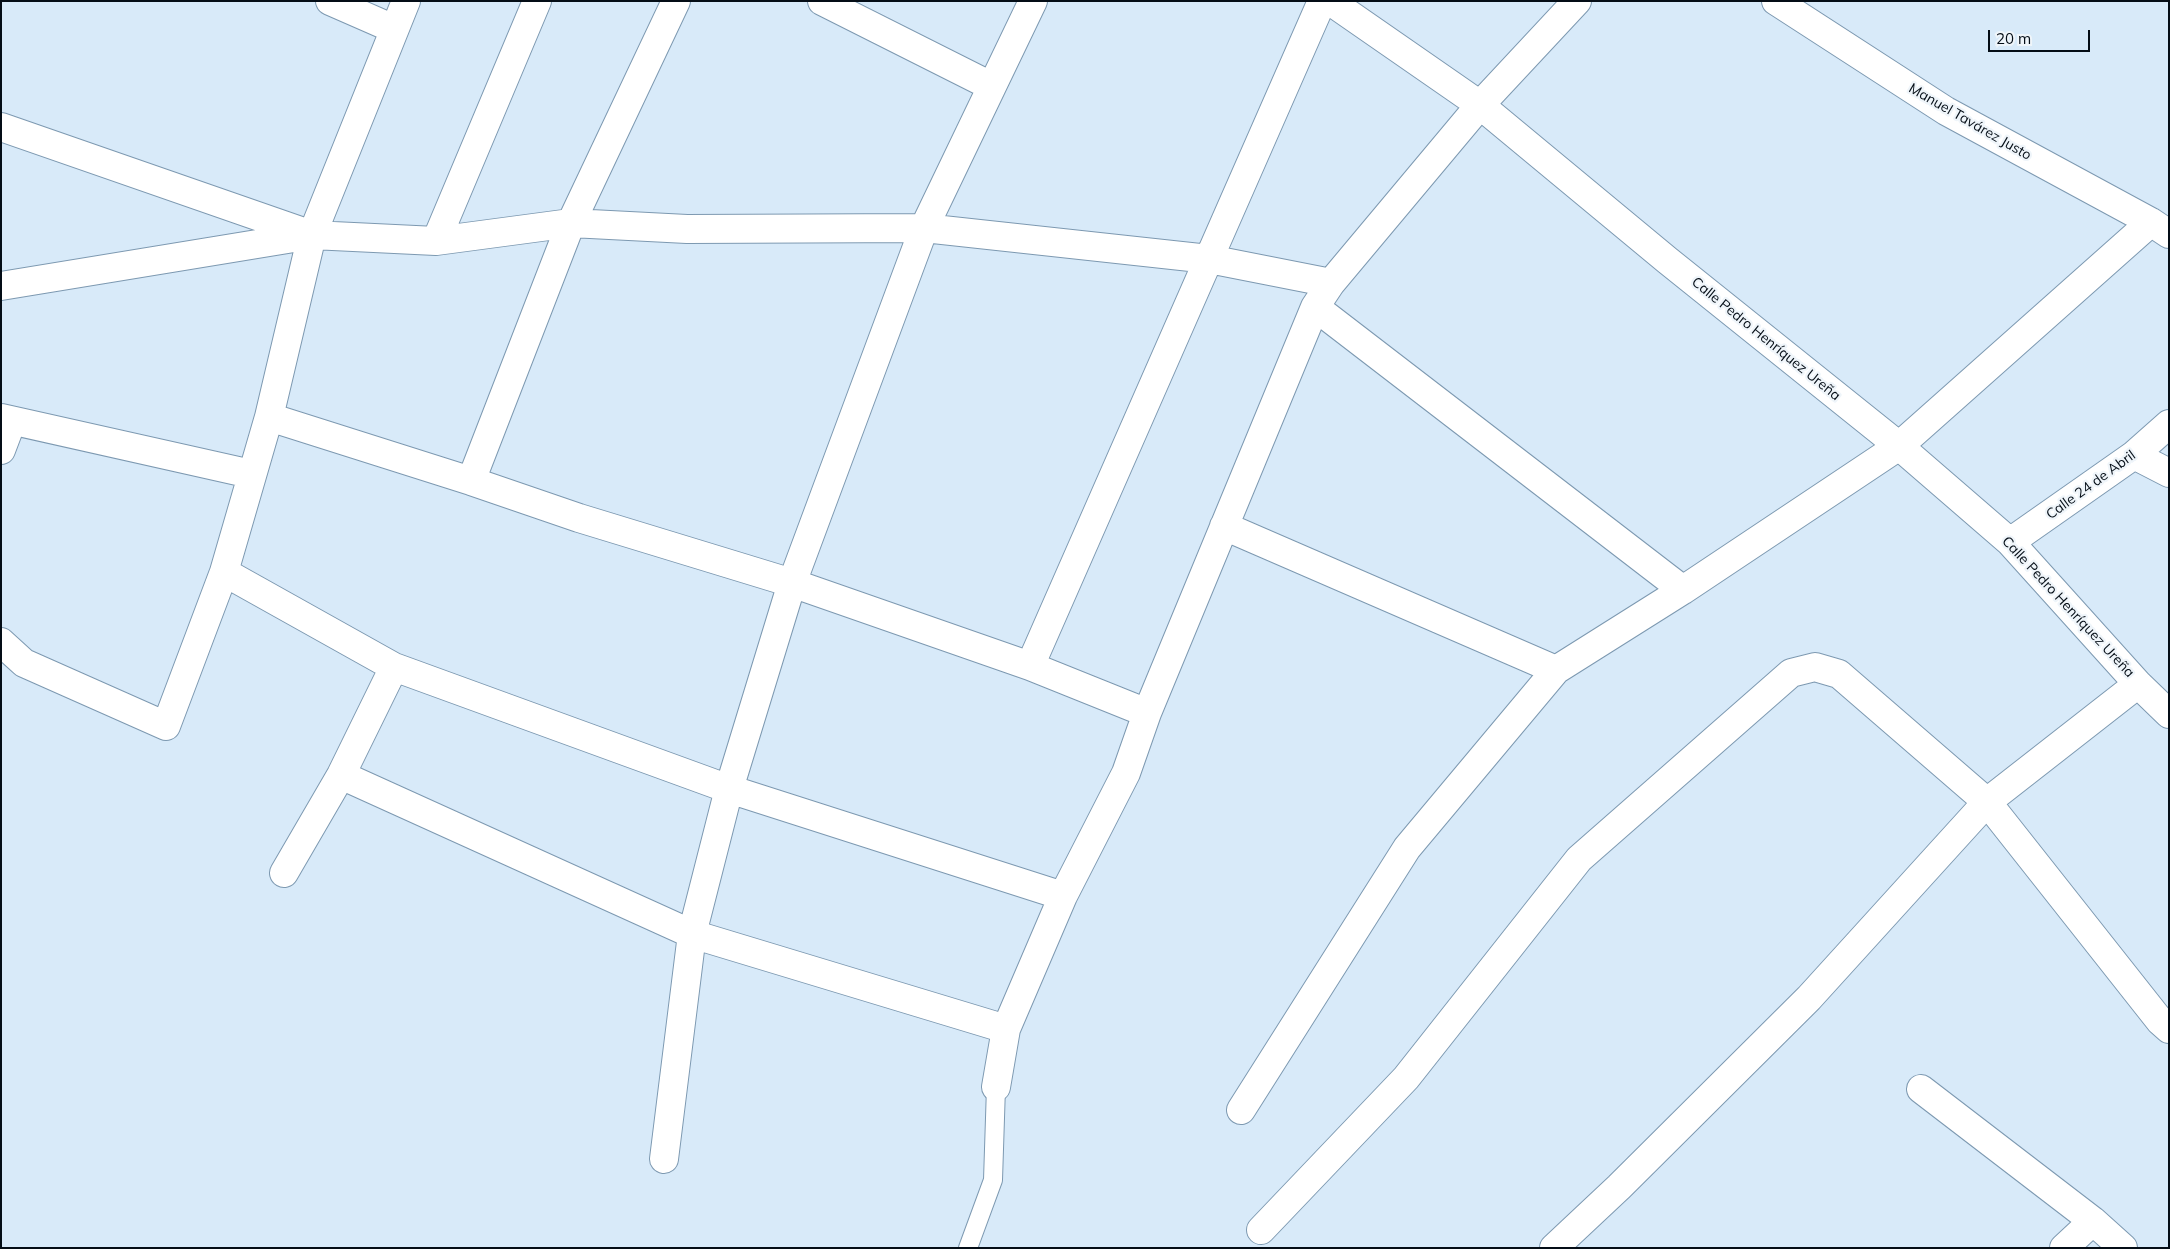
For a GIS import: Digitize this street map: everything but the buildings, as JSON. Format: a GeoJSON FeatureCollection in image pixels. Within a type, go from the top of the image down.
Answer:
{"type":"FeatureCollection","features":[{"type":"Feature","properties":{"kind":"street"},"geometry":{"type":"LineString","coordinates":[[330,1],[394,29]]}},
{"type":"Feature","properties":{"kind":"street"},"geometry":{"type":"LineString","coordinates":[[1,642],[24,663],[166,726],[224,572],[269,417],[312,235],[406,1]]}},
{"type":"Feature","properties":{"kind":"street"},"geometry":{"type":"LineString","coordinates":[[436,241],[537,1]]}},
{"type":"Feature","properties":{"kind":"street"},"geometry":{"type":"LineString","coordinates":[[471,481],[571,223],[676,1]]}},
{"type":"Feature","properties":{"kind":"street"},"geometry":{"type":"LineString","coordinates":[[822,1],[991,86]]}},
{"type":"Feature","properties":{"kind":"street"},"geometry":{"type":"LineString","coordinates":[[664,1159],[692,934],[729,789],[792,584],[924,228],[1033,1]]}},
{"type":"Feature","properties":{"kind":"street"},"geometry":{"type":"LineString","coordinates":[[1030,666],[1322,1]]}},
{"type":"Feature","properties":{"kind":"street","name":"Calle Pedro Henríquez Ureña"},"geometry":{"type":"LineString","coordinates":[[1330,1],[1480,105],[1666,260],[1899,446],[2010,542],[2138,684],[2169,714]]}},
{"type":"Feature","properties":{"kind":"street"},"geometry":{"type":"LineString","coordinates":[[996,1087],[1006,1029],[1063,896],[1126,773],[1147,713],[1316,307],[1331,283],[1480,105],[1577,1]]}},
{"type":"Feature","properties":{"kind":"street","name":"Manuel Tavárez Justo"},"geometry":{"type":"LineString","coordinates":[[1776,1],[1946,111],[2160,228]]}},
{"type":"Feature","properties":{"kind":"street"},"geometry":{"type":"LineString","coordinates":[[1,127],[312,235]]}},
{"type":"Feature","properties":{"kind":"street"},"geometry":{"type":"LineString","coordinates":[[1,286],[312,235],[436,241],[571,223],[687,229],[924,228],[1209,259],[1331,283]]}},
{"type":"Feature","properties":{"kind":"street"},"geometry":{"type":"LineString","coordinates":[[1241,1110],[1407,848],[1556,670],[1683,590],[1899,446],[2160,228]]}},
{"type":"Feature","properties":{"kind":"street"},"geometry":{"type":"LineString","coordinates":[[1316,307],[1683,590]]}},
{"type":"Feature","properties":{"kind":"street"},"geometry":{"type":"LineString","coordinates":[[269,417],[471,481],[579,518],[792,584],[1030,666],[1147,713]]}},
{"type":"Feature","properties":{"kind":"street"},"geometry":{"type":"LineString","coordinates":[[1,450],[7,420],[251,474]]}},
{"type":"Feature","properties":{"kind":"street","name":"Calle 24 de Abril"},"geometry":{"type":"LineString","coordinates":[[2010,542],[2134,455],[2169,424]]}},
{"type":"Feature","properties":{"kind":"street"},"geometry":{"type":"LineString","coordinates":[[2134,455],[2169,473]]}},
{"type":"Feature","properties":{"kind":"street"},"geometry":{"type":"LineString","coordinates":[[1224,526],[1556,670]]}},
{"type":"Feature","properties":{"kind":"street"},"geometry":{"type":"LineString","coordinates":[[224,572],[394,667],[729,789],[1063,896]]}},
{"type":"Feature","properties":{"kind":"street"},"geometry":{"type":"LineString","coordinates":[[284,873],[342,774],[394,667]]}},
{"type":"Feature","properties":{"kind":"street"},"geometry":{"type":"LineString","coordinates":[[1261,1230],[1406,1078],[1579,860],[1791,673],[1815,667],[1839,674],[1987,802],[2169,1029]]}},
{"type":"Feature","properties":{"kind":"street"},"geometry":{"type":"LineString","coordinates":[[1554,1248],[1809,998],[1987,802],[2138,684]]}},
{"type":"Feature","properties":{"kind":"street"},"geometry":{"type":"LineString","coordinates":[[342,774],[692,934],[1006,1029]]}},
{"type":"Feature","properties":{"kind":"street"},"geometry":{"type":"LineString","coordinates":[[1920,1089],[2093,1221],[2123,1248]]}},
{"type":"Feature","properties":{"kind":"street"},"geometry":{"type":"LineString","coordinates":[[2064,1248],[2093,1221]]}},
{"type":"Feature","properties":{"kind":"lane"},"geometry":{"type":"LineString","coordinates":[[968,1248],[993,1180],[996,1087]]}}]}
